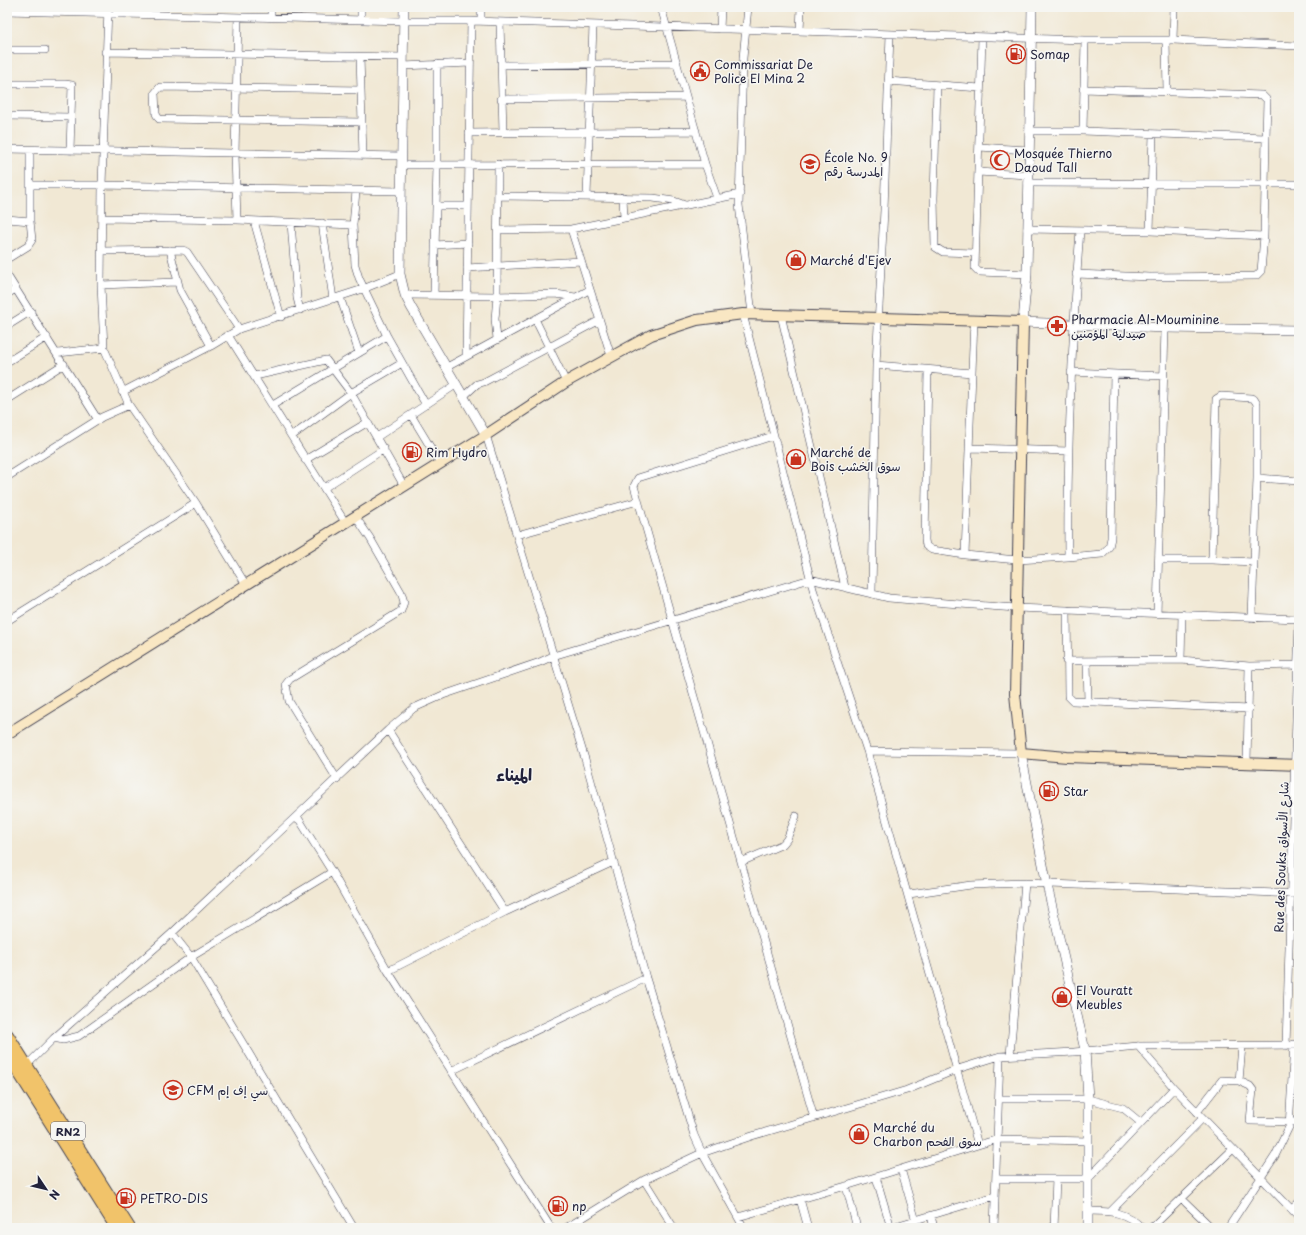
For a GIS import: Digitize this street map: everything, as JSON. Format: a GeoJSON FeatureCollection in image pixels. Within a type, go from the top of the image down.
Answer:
{"type":"FeatureCollection","features":[{"type":"Feature","properties":{"kind":"highway","name":"RN2"},"geometry":{"type":"LineString","coordinates":[[7,1034],[129,1228]]}},
{"type":"Feature","properties":{"kind":"highway","name":"RN2"},"geometry":{"type":"LineString","coordinates":[[7,1054],[117,1228]]}},
{"type":"Feature","properties":{"kind":"main road"},"geometry":{"type":"LineString","coordinates":[[7,734],[486,435],[566,382],[651,335],[696,320],[748,314],[781,316],[878,317],[1023,322],[1015,694],[1021,753],[1067,757],[1297,765]]}},
{"type":"Feature","properties":{"kind":"street"},"geometry":{"type":"LineString","coordinates":[[271,7],[271,18]]}},
{"type":"Feature","properties":{"kind":"street"},"geometry":{"type":"LineString","coordinates":[[361,7],[361,20]]}},
{"type":"Feature","properties":{"kind":"street"},"geometry":{"type":"LineString","coordinates":[[404,7],[402,161],[400,191],[400,274],[405,296],[428,338],[447,367],[486,435],[553,656],[686,1112],[702,1153],[744,1228]]}},
{"type":"Feature","properties":{"kind":"street"},"geometry":{"type":"LineString","coordinates":[[481,7],[481,21]]}},
{"type":"Feature","properties":{"kind":"street"},"geometry":{"type":"LineString","coordinates":[[661,7],[716,198]]}},
{"type":"Feature","properties":{"kind":"street"},"geometry":{"type":"LineString","coordinates":[[720,29],[721,7]]}},
{"type":"Feature","properties":{"kind":"street"},"geometry":{"type":"LineString","coordinates":[[748,7],[745,30],[740,194],[748,314],[773,436],[810,579],[867,751],[909,894],[978,1145]]}},
{"type":"Feature","properties":{"kind":"street"},"geometry":{"type":"LineString","coordinates":[[800,31],[801,7]]}},
{"type":"Feature","properties":{"kind":"street"},"geometry":{"type":"LineString","coordinates":[[1032,7],[1030,38],[1027,274],[1023,322],[1165,328],[1299,330]]}},
{"type":"Feature","properties":{"kind":"street"},"geometry":{"type":"LineString","coordinates":[[1167,91],[1174,7]]}},
{"type":"Feature","properties":{"kind":"street"},"geometry":{"type":"LineString","coordinates":[[7,11],[108,10],[271,18],[593,24],[745,30],[1170,41],[1299,46]]}},
{"type":"Feature","properties":{"kind":"street"},"geometry":{"type":"LineString","coordinates":[[108,10],[105,52],[102,152],[101,285],[104,348],[129,405],[196,503],[246,585]]}},
{"type":"Feature","properties":{"kind":"street"},"geometry":{"type":"LineString","coordinates":[[237,220],[235,154],[238,17]]}},
{"type":"Feature","properties":{"kind":"street"},"geometry":{"type":"LineString","coordinates":[[466,356],[471,21]]}},
{"type":"Feature","properties":{"kind":"street"},"geometry":{"type":"LineString","coordinates":[[500,22],[503,132]]}},
{"type":"Feature","properties":{"kind":"street"},"geometry":{"type":"LineString","coordinates":[[587,196],[593,24]]}},
{"type":"Feature","properties":{"kind":"street"},"geometry":{"type":"LineString","coordinates":[[872,593],[876,365],[884,210],[890,34]]}},
{"type":"Feature","properties":{"kind":"street"},"geometry":{"type":"LineString","coordinates":[[982,37],[974,268],[980,272],[1027,274]]}},
{"type":"Feature","properties":{"kind":"street"},"geometry":{"type":"LineString","coordinates":[[1083,131],[1085,40]]}},
{"type":"Feature","properties":{"kind":"street"},"geometry":{"type":"LineString","coordinates":[[7,50],[45,50]]}},
{"type":"Feature","properties":{"kind":"street"},"geometry":{"type":"LineString","coordinates":[[105,52],[360,57],[437,64],[470,63]]}},
{"type":"Feature","properties":{"kind":"street"},"geometry":{"type":"LineString","coordinates":[[360,57],[363,156]]}},
{"type":"Feature","properties":{"kind":"street"},"geometry":{"type":"LineString","coordinates":[[501,65],[677,63]]}},
{"type":"Feature","properties":{"kind":"street"},"geometry":{"type":"LineString","coordinates":[[434,295],[437,164],[437,64]]}},
{"type":"Feature","properties":{"kind":"street"},"geometry":{"type":"LineString","coordinates":[[888,80],[980,88]]}},
{"type":"Feature","properties":{"kind":"street"},"geometry":{"type":"LineString","coordinates":[[7,84],[69,84],[72,88],[70,151]]}},
{"type":"Feature","properties":{"kind":"street"},"geometry":{"type":"LineString","coordinates":[[937,85],[934,198],[935,247],[943,252],[975,253]]}},
{"type":"Feature","properties":{"kind":"street"},"geometry":{"type":"LineString","coordinates":[[361,90],[160,87],[155,93],[156,114],[159,119],[362,122]]}},
{"type":"Feature","properties":{"kind":"street"},"geometry":{"type":"LineString","coordinates":[[1076,274],[1150,277],[1256,276],[1261,271],[1266,184],[1266,96],[1167,91],[1083,90]]}},
{"type":"Feature","properties":{"kind":"street"},"geometry":{"type":"LineString","coordinates":[[501,99],[686,98]]}},
{"type":"Feature","properties":{"kind":"street"},"geometry":{"type":"LineString","coordinates":[[7,116],[71,117]]}},
{"type":"Feature","properties":{"kind":"street"},"geometry":{"type":"LineString","coordinates":[[469,132],[696,131]]}},
{"type":"Feature","properties":{"kind":"street"},"geometry":{"type":"LineString","coordinates":[[1029,131],[1083,131],[1266,138]]}},
{"type":"Feature","properties":{"kind":"street"},"geometry":{"type":"LineString","coordinates":[[1150,231],[1153,134]]}},
{"type":"Feature","properties":{"kind":"street"},"geometry":{"type":"LineString","coordinates":[[979,147],[1028,150]]}},
{"type":"Feature","properties":{"kind":"street"},"geometry":{"type":"LineString","coordinates":[[7,149],[363,156],[437,164],[705,164]]}},
{"type":"Feature","properties":{"kind":"street"},"geometry":{"type":"LineString","coordinates":[[7,259],[31,244],[32,240],[30,221],[30,150]]}},
{"type":"Feature","properties":{"kind":"street"},"geometry":{"type":"LineString","coordinates":[[497,339],[495,319],[498,266],[498,164]]}},
{"type":"Feature","properties":{"kind":"street"},"geometry":{"type":"LineString","coordinates":[[978,172],[1028,179],[1151,183],[1299,184]]}},
{"type":"Feature","properties":{"kind":"street"},"geometry":{"type":"LineString","coordinates":[[30,186],[102,185],[400,191]]}},
{"type":"Feature","properties":{"kind":"street"},"geometry":{"type":"LineString","coordinates":[[356,190],[353,225],[355,265],[363,289],[387,336],[426,405]]}},
{"type":"Feature","properties":{"kind":"street"},"geometry":{"type":"LineString","coordinates":[[498,230],[570,229],[740,194]]}},
{"type":"Feature","properties":{"kind":"street"},"geometry":{"type":"LineString","coordinates":[[499,196],[587,196],[667,199],[685,205]]}},
{"type":"Feature","properties":{"kind":"street"},"geometry":{"type":"LineString","coordinates":[[623,197],[624,218]]}},
{"type":"Feature","properties":{"kind":"street"},"geometry":{"type":"LineString","coordinates":[[436,206],[468,206]]}},
{"type":"Feature","properties":{"kind":"street"},"geometry":{"type":"LineString","coordinates":[[102,218],[237,220],[353,225]]}},
{"type":"Feature","properties":{"kind":"street"},"geometry":{"type":"LineString","coordinates":[[7,219],[30,221]]}},
{"type":"Feature","properties":{"kind":"street"},"geometry":{"type":"LineString","coordinates":[[254,221],[281,317]]}},
{"type":"Feature","properties":{"kind":"street"},"geometry":{"type":"LineString","coordinates":[[291,223],[295,283],[300,310]]}},
{"type":"Feature","properties":{"kind":"street"},"geometry":{"type":"LineString","coordinates":[[322,223],[336,298],[359,353]]}},
{"type":"Feature","properties":{"kind":"street"},"geometry":{"type":"LineString","coordinates":[[570,229],[598,321],[611,356]]}},
{"type":"Feature","properties":{"kind":"street"},"geometry":{"type":"LineString","coordinates":[[1027,229],[1150,231],[1264,236]]}},
{"type":"Feature","properties":{"kind":"street"},"geometry":{"type":"LineString","coordinates":[[1068,556],[1069,451],[1073,324],[1080,230]]}},
{"type":"Feature","properties":{"kind":"street"},"geometry":{"type":"LineString","coordinates":[[435,245],[468,244]]}},
{"type":"Feature","properties":{"kind":"street"},"geometry":{"type":"LineString","coordinates":[[170,250],[176,282],[211,346]]}},
{"type":"Feature","properties":{"kind":"street"},"geometry":{"type":"LineString","coordinates":[[101,251],[183,250],[191,255],[239,329]]}},
{"type":"Feature","properties":{"kind":"street"},"geometry":{"type":"LineString","coordinates":[[468,268],[580,262]]}},
{"type":"Feature","properties":{"kind":"street"},"geometry":{"type":"LineString","coordinates":[[122,392],[211,346],[239,329],[281,317],[363,289],[400,274]]}},
{"type":"Feature","properties":{"kind":"street"},"geometry":{"type":"LineString","coordinates":[[7,275],[58,353],[98,420]]}},
{"type":"Feature","properties":{"kind":"street"},"geometry":{"type":"LineString","coordinates":[[101,285],[176,282]]}},
{"type":"Feature","properties":{"kind":"street"},"geometry":{"type":"LineString","coordinates":[[7,294],[16,289]]}},
{"type":"Feature","properties":{"kind":"street"},"geometry":{"type":"LineString","coordinates":[[447,367],[589,290]]}},
{"type":"Feature","properties":{"kind":"street"},"geometry":{"type":"LineString","coordinates":[[405,296],[497,296],[556,294],[575,297]]}},
{"type":"Feature","properties":{"kind":"street"},"geometry":{"type":"LineString","coordinates":[[7,326],[31,311]]}},
{"type":"Feature","properties":{"kind":"street"},"geometry":{"type":"LineString","coordinates":[[781,316],[845,587]]}},
{"type":"Feature","properties":{"kind":"street"},"geometry":{"type":"LineString","coordinates":[[535,319],[548,349],[566,382]]}},
{"type":"Feature","properties":{"kind":"street"},"geometry":{"type":"LineString","coordinates":[[965,555],[974,320]]}},
{"type":"Feature","properties":{"kind":"street"},"geometry":{"type":"LineString","coordinates":[[464,396],[477,384],[484,382],[548,349],[598,321]]}},
{"type":"Feature","properties":{"kind":"street"},"geometry":{"type":"LineString","coordinates":[[1157,614],[1165,328]]}},
{"type":"Feature","properties":{"kind":"street"},"geometry":{"type":"LineString","coordinates":[[228,335],[274,405],[305,460],[345,522]]}},
{"type":"Feature","properties":{"kind":"street"},"geometry":{"type":"LineString","coordinates":[[274,405],[387,336]]}},
{"type":"Feature","properties":{"kind":"street"},"geometry":{"type":"LineString","coordinates":[[7,362],[47,337]]}},
{"type":"Feature","properties":{"kind":"street"},"geometry":{"type":"LineString","coordinates":[[58,353],[104,348]]}},
{"type":"Feature","properties":{"kind":"street"},"geometry":{"type":"LineString","coordinates":[[255,376],[323,359],[333,368],[351,393],[404,486]]}},
{"type":"Feature","properties":{"kind":"street"},"geometry":{"type":"LineString","coordinates":[[292,436],[351,393],[402,363]]}},
{"type":"Feature","properties":{"kind":"street"},"geometry":{"type":"LineString","coordinates":[[7,400],[64,364]]}},
{"type":"Feature","properties":{"kind":"street"},"geometry":{"type":"LineString","coordinates":[[876,365],[972,373]]}},
{"type":"Feature","properties":{"kind":"street"},"geometry":{"type":"LineString","coordinates":[[928,370],[926,546],[932,550],[1017,560],[1102,554],[1109,547],[1111,538],[1114,374]]}},
{"type":"Feature","properties":{"kind":"street"},"geometry":{"type":"LineString","coordinates":[[1072,372],[1164,376]]}},
{"type":"Feature","properties":{"kind":"street"},"geometry":{"type":"LineString","coordinates":[[377,437],[457,384]]}},
{"type":"Feature","properties":{"kind":"street"},"geometry":{"type":"LineString","coordinates":[[1212,560],[1217,397],[1251,398],[1256,401],[1257,478],[1252,618]]}},
{"type":"Feature","properties":{"kind":"street"},"geometry":{"type":"LineString","coordinates":[[7,476],[98,420],[129,405]]}},
{"type":"Feature","properties":{"kind":"street"},"geometry":{"type":"LineString","coordinates":[[411,415],[440,463]]}},
{"type":"Feature","properties":{"kind":"street"},"geometry":{"type":"LineString","coordinates":[[305,460],[368,422]]}},
{"type":"Feature","properties":{"kind":"street"},"geometry":{"type":"LineString","coordinates":[[773,436],[638,478],[634,486],[814,1118]]}},
{"type":"Feature","properties":{"kind":"street"},"geometry":{"type":"LineString","coordinates":[[970,448],[1020,451],[1069,451]]}},
{"type":"Feature","properties":{"kind":"street"},"geometry":{"type":"LineString","coordinates":[[324,488],[384,449]]}},
{"type":"Feature","properties":{"kind":"street"},"geometry":{"type":"LineString","coordinates":[[1257,478],[1299,481]]}},
{"type":"Feature","properties":{"kind":"street"},"geometry":{"type":"LineString","coordinates":[[517,535],[638,501]]}},
{"type":"Feature","properties":{"kind":"street"},"geometry":{"type":"LineString","coordinates":[[7,621],[196,503]]}},
{"type":"Feature","properties":{"kind":"street"},"geometry":{"type":"LineString","coordinates":[[336,779],[289,702],[286,684],[290,679],[401,611],[404,602],[402,592],[355,516]]}},
{"type":"Feature","properties":{"kind":"street"},"geometry":{"type":"LineString","coordinates":[[1159,560],[1253,562]]}},
{"type":"Feature","properties":{"kind":"street"},"geometry":{"type":"LineString","coordinates":[[27,1065],[54,1038],[172,933],[388,730],[414,708],[443,695],[532,665],[553,656],[810,579],[889,598],[1016,608],[1299,620]]}},
{"type":"Feature","properties":{"kind":"street"},"geometry":{"type":"LineString","coordinates":[[1067,610],[1066,661],[1068,696],[1073,701],[1249,709]]}},
{"type":"Feature","properties":{"kind":"street"},"geometry":{"type":"LineString","coordinates":[[1181,660],[1182,614]]}},
{"type":"Feature","properties":{"kind":"street","name":"Rue des Souks شارع الأسواق"},"geometry":{"type":"LineString","coordinates":[[1286,1046],[1297,765],[1299,620]]}},
{"type":"Feature","properties":{"kind":"street"},"geometry":{"type":"LineString","coordinates":[[1066,661],[1181,660],[1249,666],[1298,666]]}},
{"type":"Feature","properties":{"kind":"street"},"geometry":{"type":"LineString","coordinates":[[1087,662],[1088,702]]}},
{"type":"Feature","properties":{"kind":"street"},"geometry":{"type":"LineString","coordinates":[[1246,764],[1249,709],[1249,666]]}},
{"type":"Feature","properties":{"kind":"street"},"geometry":{"type":"LineString","coordinates":[[388,730],[505,912]]}},
{"type":"Feature","properties":{"kind":"street"},"geometry":{"type":"LineString","coordinates":[[867,751],[1021,753],[1047,885],[1085,1050],[1088,1099],[1088,1228]]}},
{"type":"Feature","properties":{"kind":"street"},"geometry":{"type":"LineString","coordinates":[[297,816],[332,872],[388,971],[551,1228]]}},
{"type":"Feature","properties":{"kind":"street"},"geometry":{"type":"LineString","coordinates":[[741,862],[783,844],[788,839],[796,816]]}},
{"type":"Feature","properties":{"kind":"street"},"geometry":{"type":"LineString","coordinates":[[388,971],[505,912],[613,862]]}},
{"type":"Feature","properties":{"kind":"street"},"geometry":{"type":"LineString","coordinates":[[54,1038],[63,1040],[79,1036],[190,957],[332,872]]}},
{"type":"Feature","properties":{"kind":"street"},"geometry":{"type":"LineString","coordinates":[[909,894],[971,885],[1025,883],[1299,894]]}},
{"type":"Feature","properties":{"kind":"street"},"geometry":{"type":"LineString","coordinates":[[1010,1055],[1025,883]]}},
{"type":"Feature","properties":{"kind":"street"},"geometry":{"type":"LineString","coordinates":[[172,933],[190,957],[354,1228]]}},
{"type":"Feature","properties":{"kind":"street"},"geometry":{"type":"LineString","coordinates":[[451,1072],[646,978]]}},
{"type":"Feature","properties":{"kind":"street"},"geometry":{"type":"LineString","coordinates":[[566,1228],[644,1180],[702,1153],[752,1136],[907,1090],[958,1069],[1000,1056],[1138,1046],[1296,1045],[1290,1122],[1275,1156],[1260,1178],[1232,1227]]}},
{"type":"Feature","properties":{"kind":"street"},"geometry":{"type":"LineString","coordinates":[[1138,1046],[1174,1088],[1299,1217]]}},
{"type":"Feature","properties":{"kind":"street"},"geometry":{"type":"LineString","coordinates":[[1239,1081],[1242,1046]]}},
{"type":"Feature","properties":{"kind":"street"},"geometry":{"type":"LineString","coordinates":[[994,1228],[1000,1056]]}},
{"type":"Feature","properties":{"kind":"street"},"geometry":{"type":"LineString","coordinates":[[1197,1112],[1222,1080],[1239,1081],[1250,1086],[1252,1090],[1250,1121],[1299,1122]]}},
{"type":"Feature","properties":{"kind":"street"},"geometry":{"type":"LineString","coordinates":[[996,1179],[1088,1179],[1140,1122],[1174,1088]]}},
{"type":"Feature","properties":{"kind":"street"},"geometry":{"type":"LineString","coordinates":[[999,1099],[1088,1099],[1123,1108],[1140,1122]]}},
{"type":"Feature","properties":{"kind":"street"},"geometry":{"type":"LineString","coordinates":[[1111,1211],[1203,1118]]}},
{"type":"Feature","properties":{"kind":"street"},"geometry":{"type":"LineString","coordinates":[[738,1217],[846,1186],[998,1139],[1088,1141]]}},
{"type":"Feature","properties":{"kind":"street"},"geometry":{"type":"LineString","coordinates":[[1151,1228],[1233,1148]]}},
{"type":"Feature","properties":{"kind":"street"},"geometry":{"type":"LineString","coordinates":[[901,1169],[916,1221]]}},
{"type":"Feature","properties":{"kind":"street"},"geometry":{"type":"LineString","coordinates":[[876,1177],[890,1228],[916,1221],[996,1193]]}},
{"type":"Feature","properties":{"kind":"street"},"geometry":{"type":"LineString","coordinates":[[1054,1228],[1056,1179]]}},
{"type":"Feature","properties":{"kind":"street"},"geometry":{"type":"LineString","coordinates":[[644,1180],[674,1228]]}},
{"type":"Feature","properties":{"kind":"street"},"geometry":{"type":"LineString","coordinates":[[846,1186],[858,1228]]}},
{"type":"Feature","properties":{"kind":"street"},"geometry":{"type":"LineString","coordinates":[[800,1199],[808,1228]]}},
{"type":"Feature","properties":{"kind":"street"},"geometry":{"type":"LineString","coordinates":[[1182,1199],[1212,1228]]}},
{"type":"Feature","properties":{"kind":"street"},"geometry":{"type":"LineString","coordinates":[[1292,1209],[1299,1202]]}},
{"type":"Feature","properties":{"kind":"street"},"geometry":{"type":"LineString","coordinates":[[1089,1211],[1111,1211],[1128,1216],[1139,1226]]}},
{"type":"Feature","properties":{"kind":"street"},"geometry":{"type":"LineString","coordinates":[[931,1216],[934,1228]]}},
{"type":"Feature","properties":{"kind":"place","name":"Somap"},"geometry":{"type":"Point","coordinates":[1016,54]}},
{"type":"Feature","properties":{"kind":"place","name":"Commissariat De Police El Mina 2"},"geometry":{"type":"Point","coordinates":[700,71]}},
{"type":"Feature","properties":{"kind":"place","name":"Mosquée Thierno Daoud Tall"},"geometry":{"type":"Point","coordinates":[1000,160]}},
{"type":"Feature","properties":{"kind":"place","name":"École No. 9 المدرسة رقم"},"geometry":{"type":"Point","coordinates":[810,164]}},
{"type":"Feature","properties":{"kind":"place","name":"Marché d'Ejev"},"geometry":{"type":"Point","coordinates":[796,260]}},
{"type":"Feature","properties":{"kind":"place","name":"Pharmacie Al-Mouminine صيدلية المؤمنين"},"geometry":{"type":"Point","coordinates":[1057,326]}},
{"type":"Feature","properties":{"kind":"place","name":"Rim Hydro"},"geometry":{"type":"Point","coordinates":[412,452]}},
{"type":"Feature","properties":{"kind":"place","name":"Marché de Bois سوق الخشب"},"geometry":{"type":"Point","coordinates":[796,459]}},
{"type":"Feature","properties":{"kind":"place","name":"Star"},"geometry":{"type":"Point","coordinates":[1049,791]}},
{"type":"Feature","properties":{"kind":"place","name":"El Vouratt Meubles"},"geometry":{"type":"Point","coordinates":[1062,997]}},
{"type":"Feature","properties":{"kind":"place","name":"CFM سي إف إم"},"geometry":{"type":"Point","coordinates":[173,1090]}},
{"type":"Feature","properties":{"kind":"place","name":"Marché du Charbon سوق الفحم"},"geometry":{"type":"Point","coordinates":[859,1134]}},
{"type":"Feature","properties":{"kind":"place","name":"PETRO-DIS"},"geometry":{"type":"Point","coordinates":[126,1198]}},
{"type":"Feature","properties":{"kind":"place","name":"np"},"geometry":{"type":"Point","coordinates":[558,1206]}},
{"type":"Feature","properties":{"kind":"district","name":"الميناء"},"geometry":{"type":"Point","coordinates":[514,774]}}]}
